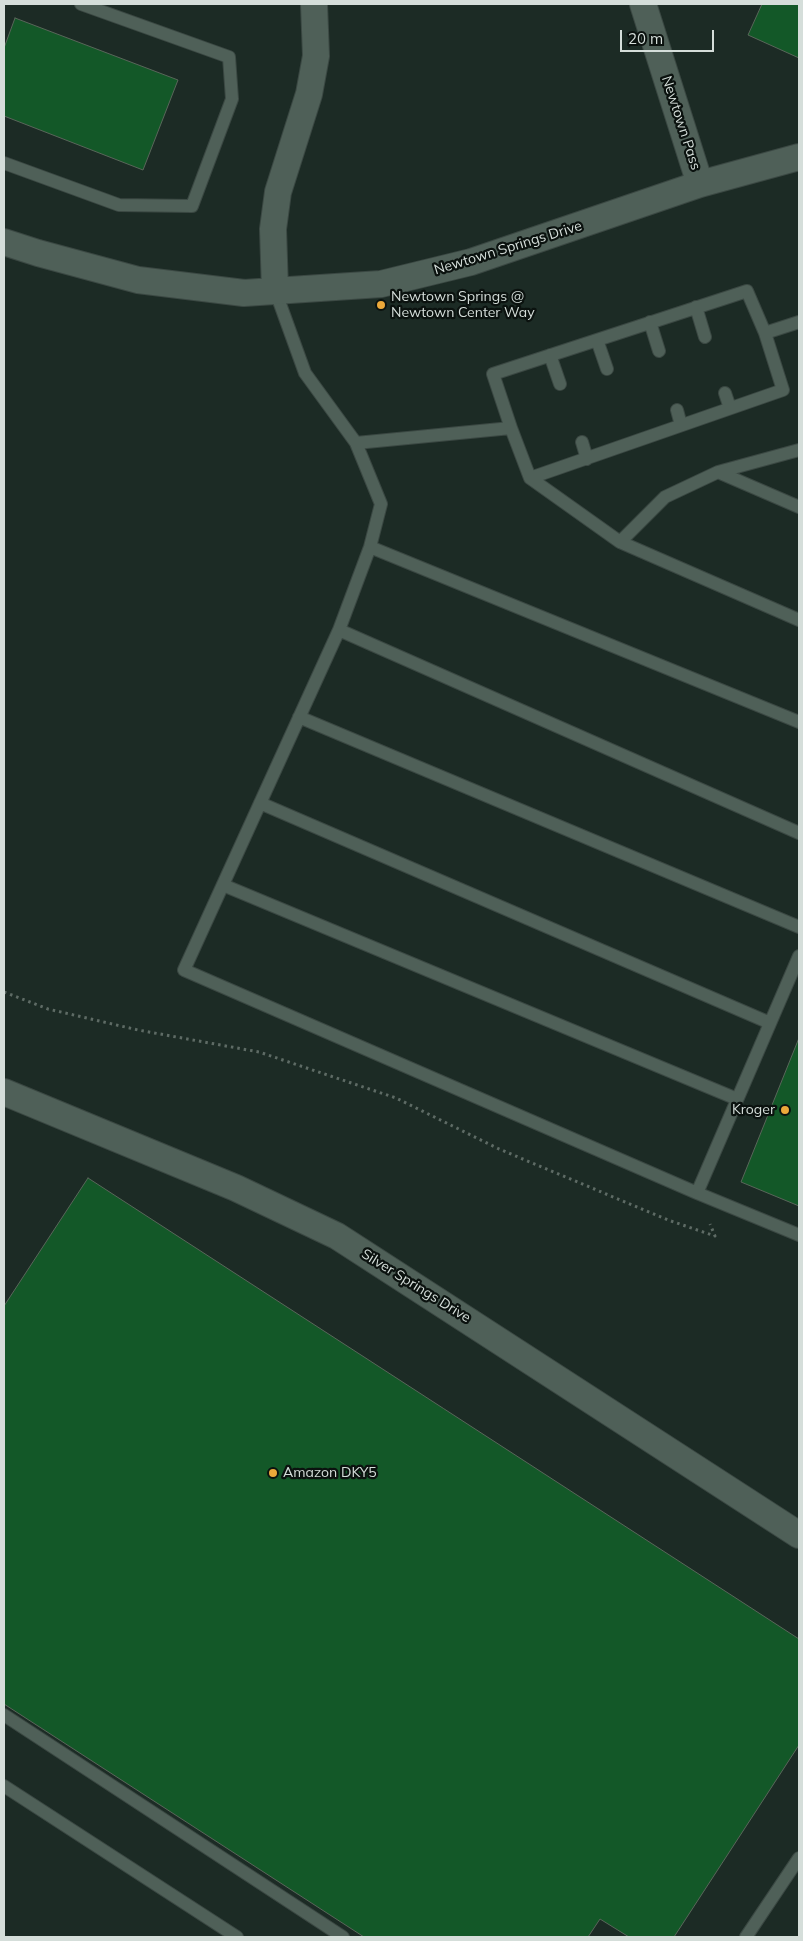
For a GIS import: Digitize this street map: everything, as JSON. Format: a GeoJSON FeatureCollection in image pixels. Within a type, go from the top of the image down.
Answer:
{"type":"FeatureCollection","features":[{"type":"Feature","properties":{"kind":"street"},"geometry":{"type":"LineString","coordinates":[[276,290],[274,229],[278,192],[309,94],[316,56],[314,4]]}},
{"type":"Feature","properties":{"kind":"street","name":"Newtown Pass"},"geometry":{"type":"LineString","coordinates":[[643,4],[700,184]]}},
{"type":"Feature","properties":{"kind":"street","name":"Newtown Springs Drive"},"geometry":{"type":"LineString","coordinates":[[4,242],[138,280],[244,293],[380,284],[462,264],[700,184],[799,157]]}},
{"type":"Feature","properties":{"kind":"street","name":"Silver Springs Drive"},"geometry":{"type":"LineString","coordinates":[[4,1092],[236,1188],[337,1236],[799,1535]]}},
{"type":"Feature","properties":{"kind":"lane"},"geometry":{"type":"LineString","coordinates":[[4,162],[119,205],[192,206],[232,99],[229,57],[81,4]]}},
{"type":"Feature","properties":{"kind":"lane"},"geometry":{"type":"LineString","coordinates":[[276,290],[305,373],[356,443],[381,504],[370,547],[339,630],[184,970],[697,1193],[799,1235]]}},
{"type":"Feature","properties":{"kind":"lane"},"geometry":{"type":"LineString","coordinates":[[530,478],[587,459],[631,436],[681,425],[784,390],[765,333],[747,291],[492,374],[530,478],[620,542],[799,620]]}},
{"type":"Feature","properties":{"kind":"lane"},"geometry":{"type":"LineString","coordinates":[[696,307],[706,337]]}},
{"type":"Feature","properties":{"kind":"lane"},"geometry":{"type":"LineString","coordinates":[[650,322],[659,351]]}},
{"type":"Feature","properties":{"kind":"lane"},"geometry":{"type":"LineString","coordinates":[[765,333],[799,322]]}},
{"type":"Feature","properties":{"kind":"lane"},"geometry":{"type":"LineString","coordinates":[[597,340],[607,369]]}},
{"type":"Feature","properties":{"kind":"lane"},"geometry":{"type":"LineString","coordinates":[[550,355],[560,384]]}},
{"type":"Feature","properties":{"kind":"lane"},"geometry":{"type":"LineString","coordinates":[[725,394],[730,408]]}},
{"type":"Feature","properties":{"kind":"lane"},"geometry":{"type":"LineString","coordinates":[[677,410],[681,425]]}},
{"type":"Feature","properties":{"kind":"lane"},"geometry":{"type":"LineString","coordinates":[[356,443],[511,428]]}},
{"type":"Feature","properties":{"kind":"lane"},"geometry":{"type":"LineString","coordinates":[[582,442],[587,459]]}},
{"type":"Feature","properties":{"kind":"lane"},"geometry":{"type":"LineString","coordinates":[[620,542],[665,497],[718,472],[799,450]]}},
{"type":"Feature","properties":{"kind":"lane"},"geometry":{"type":"LineString","coordinates":[[718,472],[799,507]]}},
{"type":"Feature","properties":{"kind":"lane"},"geometry":{"type":"LineString","coordinates":[[370,547],[799,722]]}},
{"type":"Feature","properties":{"kind":"lane"},"geometry":{"type":"LineString","coordinates":[[339,630],[799,833]]}},
{"type":"Feature","properties":{"kind":"lane"},"geometry":{"type":"LineString","coordinates":[[299,717],[799,927]]}},
{"type":"Feature","properties":{"kind":"lane"},"geometry":{"type":"LineString","coordinates":[[260,802],[770,1023]]}},
{"type":"Feature","properties":{"kind":"lane"},"geometry":{"type":"LineString","coordinates":[[223,885],[737,1100]]}},
{"type":"Feature","properties":{"kind":"lane"},"geometry":{"type":"LineString","coordinates":[[697,1193],[799,956]]}},
{"type":"Feature","properties":{"kind":"lane"},"geometry":{"type":"LineString","coordinates":[[4,1715],[343,1937]]}},
{"type":"Feature","properties":{"kind":"lane"},"geometry":{"type":"LineString","coordinates":[[4,1786],[237,1937]]}},
{"type":"Feature","properties":{"kind":"lane"},"geometry":{"type":"LineString","coordinates":[[746,1937],[799,1858]]}},
{"type":"Feature","properties":{"kind":"path"},"geometry":{"type":"LineString","coordinates":[[4,992],[48,1009],[138,1030],[260,1052],[396,1098],[499,1149],[668,1220],[715,1236],[697,1193]]}},
{"type":"Feature","properties":{"kind":"building"},"geometry":{"type":"Polygon","coordinates":[[[762,4],[799,4],[799,58],[748,35],[762,4]]]}},
{"type":"Feature","properties":{"kind":"building"},"geometry":{"type":"Polygon","coordinates":[[[15,18],[178,80],[143,170],[4,116],[4,48],[15,18]]]}},
{"type":"Feature","properties":{"kind":"building","name":"Kroger"},"geometry":{"type":"Polygon","coordinates":[[[799,1038],[799,1206],[741,1182],[799,1038]]]}},
{"type":"Feature","properties":{"kind":"building","name":"Amazon DKY5"},"geometry":{"type":"Polygon","coordinates":[[[88,1178],[799,1639],[799,1745],[674,1937],[629,1937],[600,1919],[588,1937],[364,1937],[4,1704],[4,1306],[88,1178]]]}},
{"type":"Feature","properties":{"kind":"place","name":"Newtown Springs @ Newtown Center Way"},"geometry":{"type":"Point","coordinates":[381,305]}},
{"type":"Feature","properties":{"kind":"place","name":"Kroger"},"geometry":{"type":"Point","coordinates":[785,1110]}},
{"type":"Feature","properties":{"kind":"place","name":"Amazon DKY5"},"geometry":{"type":"Point","coordinates":[273,1473]}}]}
